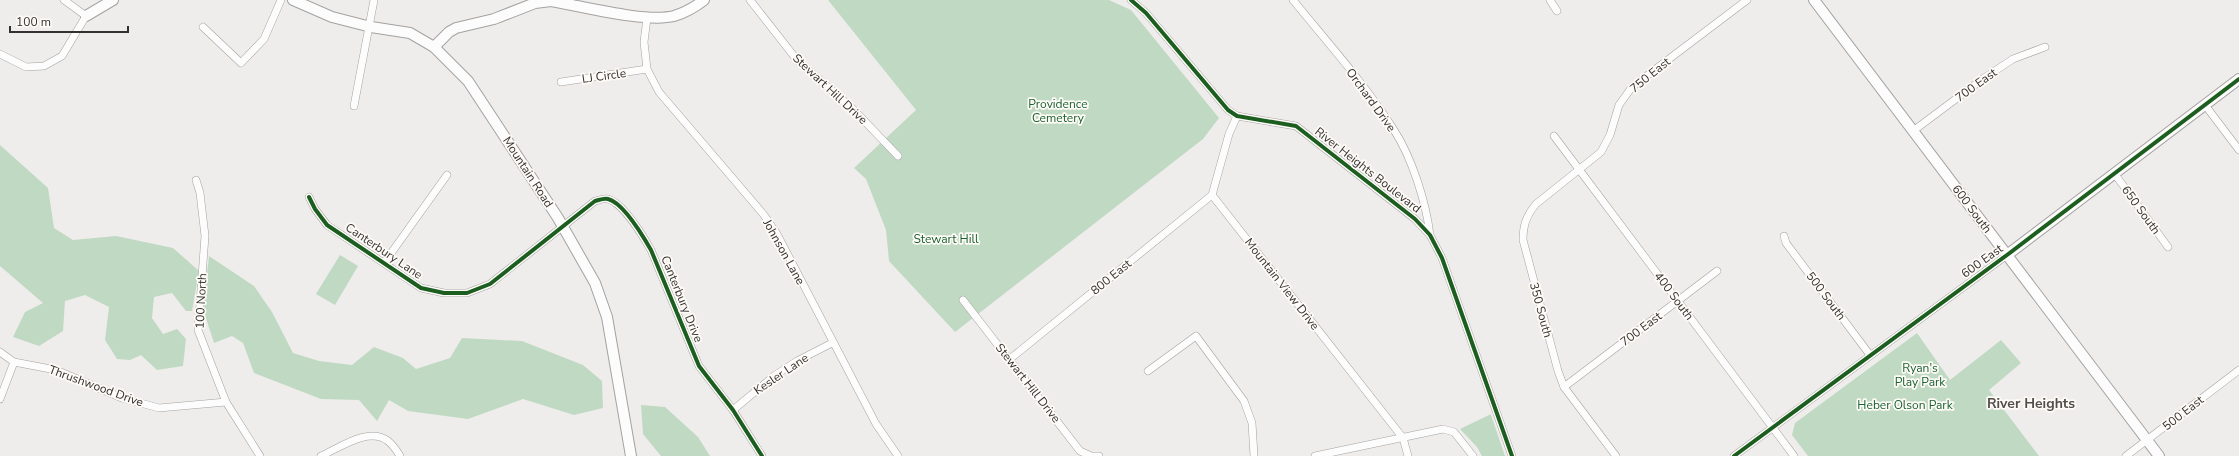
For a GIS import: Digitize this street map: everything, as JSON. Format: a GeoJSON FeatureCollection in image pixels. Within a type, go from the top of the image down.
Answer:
{"type":"FeatureCollection","features":[{"type":"Feature","properties":{"kind":"street"},"geometry":{"type":"LineString","coordinates":[[64,0],[86,16]]}},
{"type":"Feature","properties":{"kind":"street"},"geometry":{"type":"LineString","coordinates":[[0,54],[26,68],[44,66],[62,56],[86,16],[113,0]]}},
{"type":"Feature","properties":{"kind":"street"},"geometry":{"type":"LineString","coordinates":[[203,27],[242,63],[264,39],[281,0]]}},
{"type":"Feature","properties":{"kind":"street","name":"Mountain Road"},"geometry":{"type":"LineString","coordinates":[[293,0],[332,17],[370,27],[410,33],[434,47],[468,81],[562,226],[595,283],[608,317],[631,456]]}},
{"type":"Feature","properties":{"kind":"street"},"geometry":{"type":"LineString","coordinates":[[354,106],[374,0]]}},
{"type":"Feature","properties":{"kind":"street"},"geometry":{"type":"LineString","coordinates":[[434,47],[449,32],[456,28],[494,19],[535,3],[551,1],[588,4],[647,18],[673,16],[688,10],[704,0]]}},
{"type":"Feature","properties":{"kind":"street","name":"Stewart Hill Drive"},"geometry":{"type":"LineString","coordinates":[[750,0],[797,60],[854,109],[898,156]]}},
{"type":"Feature","properties":{"kind":"street"},"geometry":{"type":"LineString","coordinates":[[1130,0],[1146,13],[1228,110],[1237,116],[1229,134],[1212,196]]}},
{"type":"Feature","properties":{"kind":"street","name":"Orchard Drive"},"geometry":{"type":"LineString","coordinates":[[1293,0],[1369,94],[1395,131],[1414,172],[1427,211],[1430,235]]}},
{"type":"Feature","properties":{"kind":"street"},"geometry":{"type":"LineString","coordinates":[[1550,0],[1557,11]]}},
{"type":"Feature","properties":{"kind":"street","name":"750 East"},"geometry":{"type":"LineString","coordinates":[[1580,170],[1601,152],[1610,135],[1619,105],[1632,87],[1747,0]]}},
{"type":"Feature","properties":{"kind":"street","name":"600 South"},"geometry":{"type":"LineString","coordinates":[[1814,0],[2159,456]]}},
{"type":"Feature","properties":{"kind":"street","name":"Johnson Lane"},"geometry":{"type":"LineString","coordinates":[[647,18],[644,42],[646,69],[659,92],[764,215],[777,234],[832,343],[876,424],[898,456]]}},
{"type":"Feature","properties":{"kind":"street","name":"700 East"},"geometry":{"type":"LineString","coordinates":[[1914,131],[1984,78],[2014,59],[2044,47]]}},
{"type":"Feature","properties":{"kind":"street","name":"LJ Circle"},"geometry":{"type":"LineString","coordinates":[[561,82],[646,69]]}},
{"type":"Feature","properties":{"kind":"street","name":"600 East"},"geometry":{"type":"LineString","coordinates":[[1734,456],[2007,255],[2239,79]]}},
{"type":"Feature","properties":{"kind":"street"},"geometry":{"type":"LineString","coordinates":[[2205,105],[2239,150]]}},
{"type":"Feature","properties":{"kind":"street","name":"River Heights Boulevard"},"geometry":{"type":"LineString","coordinates":[[1237,116],[1296,126],[1415,219],[1430,235],[1442,258],[1512,456]]}},
{"type":"Feature","properties":{"kind":"street","name":"400 South"},"geometry":{"type":"LineString","coordinates":[[1554,136],[1794,456]]}},
{"type":"Feature","properties":{"kind":"street","name":"350 South"},"geometry":{"type":"LineString","coordinates":[[1580,170],[1536,204],[1528,214],[1523,227],[1523,240],[1558,371],[1564,387],[1616,456]]}},
{"type":"Feature","properties":{"kind":"street","name":"650 South"},"geometry":{"type":"LineString","coordinates":[[2114,174],[2168,247]]}},
{"type":"Feature","properties":{"kind":"street"},"geometry":{"type":"LineString","coordinates":[[384,263],[447,175]]}},
{"type":"Feature","properties":{"kind":"street","name":"100 North"},"geometry":{"type":"LineString","coordinates":[[196,180],[200,193],[205,236],[198,330],[226,402],[260,456]]}},
{"type":"Feature","properties":{"kind":"street","name":"800 East"},"geometry":{"type":"LineString","coordinates":[[1010,359],[1212,196]]}},
{"type":"Feature","properties":{"kind":"street","name":"Mountain View Drive"},"geometry":{"type":"LineString","coordinates":[[1212,196],[1403,438]]}},
{"type":"Feature","properties":{"kind":"street","name":"Canterbury Lane"},"geometry":{"type":"LineString","coordinates":[[309,197],[315,209],[328,225],[421,288],[444,293],[467,293],[490,284],[562,226]]}},
{"type":"Feature","properties":{"kind":"street","name":"Canterbury Drive"},"geometry":{"type":"LineString","coordinates":[[562,226],[595,201],[607,199],[617,204],[643,236],[651,250],[699,366],[733,410],[762,456]]}},
{"type":"Feature","properties":{"kind":"street","name":"500 South"},"geometry":{"type":"LineString","coordinates":[[1784,236],[1786,243],[1870,355]]}},
{"type":"Feature","properties":{"kind":"street","name":"700 East"},"geometry":{"type":"LineString","coordinates":[[1564,387],[1717,271]]}},
{"type":"Feature","properties":{"kind":"street","name":"Stewart Hill Drive"},"geometry":{"type":"LineString","coordinates":[[963,300],[1080,450],[1091,456],[1099,456]]}},
{"type":"Feature","properties":{"kind":"street"},"geometry":{"type":"LineString","coordinates":[[1148,371],[1196,336],[1244,401],[1252,423],[1254,456]]}},
{"type":"Feature","properties":{"kind":"street","name":"Kesler Lane"},"geometry":{"type":"LineString","coordinates":[[733,410],[791,365],[832,343]]}},
{"type":"Feature","properties":{"kind":"street","name":"Thrushwood Drive"},"geometry":{"type":"LineString","coordinates":[[0,352],[14,362],[56,370],[122,398],[159,408],[226,402]]}},
{"type":"Feature","properties":{"kind":"street"},"geometry":{"type":"LineString","coordinates":[[0,399],[14,362]]}},
{"type":"Feature","properties":{"kind":"street","name":"500 East"},"geometry":{"type":"LineString","coordinates":[[2126,456],[2239,370]]}},
{"type":"Feature","properties":{"kind":"street"},"geometry":{"type":"LineString","coordinates":[[1315,456],[1443,429],[1454,432],[1473,456]]}},
{"type":"Feature","properties":{"kind":"street"},"geometry":{"type":"LineString","coordinates":[[321,456],[364,436],[376,435],[388,441],[400,456]]}},
{"type":"Feature","properties":{"kind":"street"},"geometry":{"type":"LineString","coordinates":[[1403,438],[1408,456]]}},
{"type":"Feature","properties":{"kind":"green space","name":"Providence Cemetery"},"geometry":{"type":"Polygon","coordinates":[[[828,0],[1109,0],[1131,10],[1219,118],[1203,139],[955,332],[889,261],[886,230],[866,179],[854,168],[916,110],[828,0]]]}},
{"type":"Feature","properties":{"kind":"green space"},"geometry":{"type":"Polygon","coordinates":[[[0,145],[48,188],[54,228],[73,240],[116,236],[173,248],[199,271],[192,311],[186,311],[172,293],[154,297],[152,318],[163,334],[177,329],[186,339],[183,366],[157,370],[141,355],[130,360],[117,359],[105,340],[109,307],[85,295],[65,301],[63,331],[39,346],[13,337],[25,312],[43,303],[0,266],[0,145]]]}},
{"type":"Feature","properties":{"kind":"green space"},"geometry":{"type":"Polygon","coordinates":[[[340,255],[358,266],[335,305],[316,294],[340,255]]]}},
{"type":"Feature","properties":{"kind":"green space"},"geometry":{"type":"Polygon","coordinates":[[[209,256],[254,286],[272,312],[293,353],[319,361],[352,365],[374,347],[403,358],[416,369],[450,358],[462,338],[522,341],[583,365],[602,381],[603,408],[574,415],[523,399],[468,419],[408,411],[389,400],[377,421],[359,400],[321,399],[254,373],[243,343],[232,336],[214,343],[203,309],[209,256]]]}},
{"type":"Feature","properties":{"kind":"green space","name":"Heber Olson Park"},"geometry":{"type":"Polygon","coordinates":[[[1917,333],[1950,380],[2001,340],[2021,363],[1989,390],[2039,456],[1808,456],[1792,435],[1795,423],[1917,333]]]}},
{"type":"Feature","properties":{"kind":"green space"},"geometry":{"type":"Polygon","coordinates":[[[641,405],[665,407],[698,437],[710,456],[661,456],[643,434],[641,405]]]}},
{"type":"Feature","properties":{"kind":"green space"},"geometry":{"type":"Polygon","coordinates":[[[1491,414],[1505,456],[1482,456],[1477,447],[1460,429],[1491,414]]]}},
{"type":"Feature","properties":{"kind":"cycle path"},"geometry":{"type":"LineString","coordinates":[[1131,0],[1146,13],[1228,110],[1237,116],[1296,126],[1415,219],[1430,235],[1442,258],[1512,456]]}},
{"type":"Feature","properties":{"kind":"cycle path"},"geometry":{"type":"LineString","coordinates":[[1734,456],[2007,255],[2239,79]]}},
{"type":"Feature","properties":{"kind":"cycle path"},"geometry":{"type":"LineString","coordinates":[[309,197],[315,209],[327,225],[421,288],[444,293],[467,293],[490,284],[595,201],[608,199],[614,202],[626,213],[651,250],[699,366],[733,410],[762,456]]}},
{"type":"Feature","properties":{"kind":"district","name":"River Heights"},"geometry":{"type":"Point","coordinates":[2031,403]}},
{"type":"Feature","properties":{"kind":"park label","name":"Stewart Hill"},"geometry":{"type":"Point","coordinates":[946,239]}},
{"type":"Feature","properties":{"kind":"park label","name":"Ryan's Play Park"},"geometry":{"type":"Point","coordinates":[1920,375]}}]}
